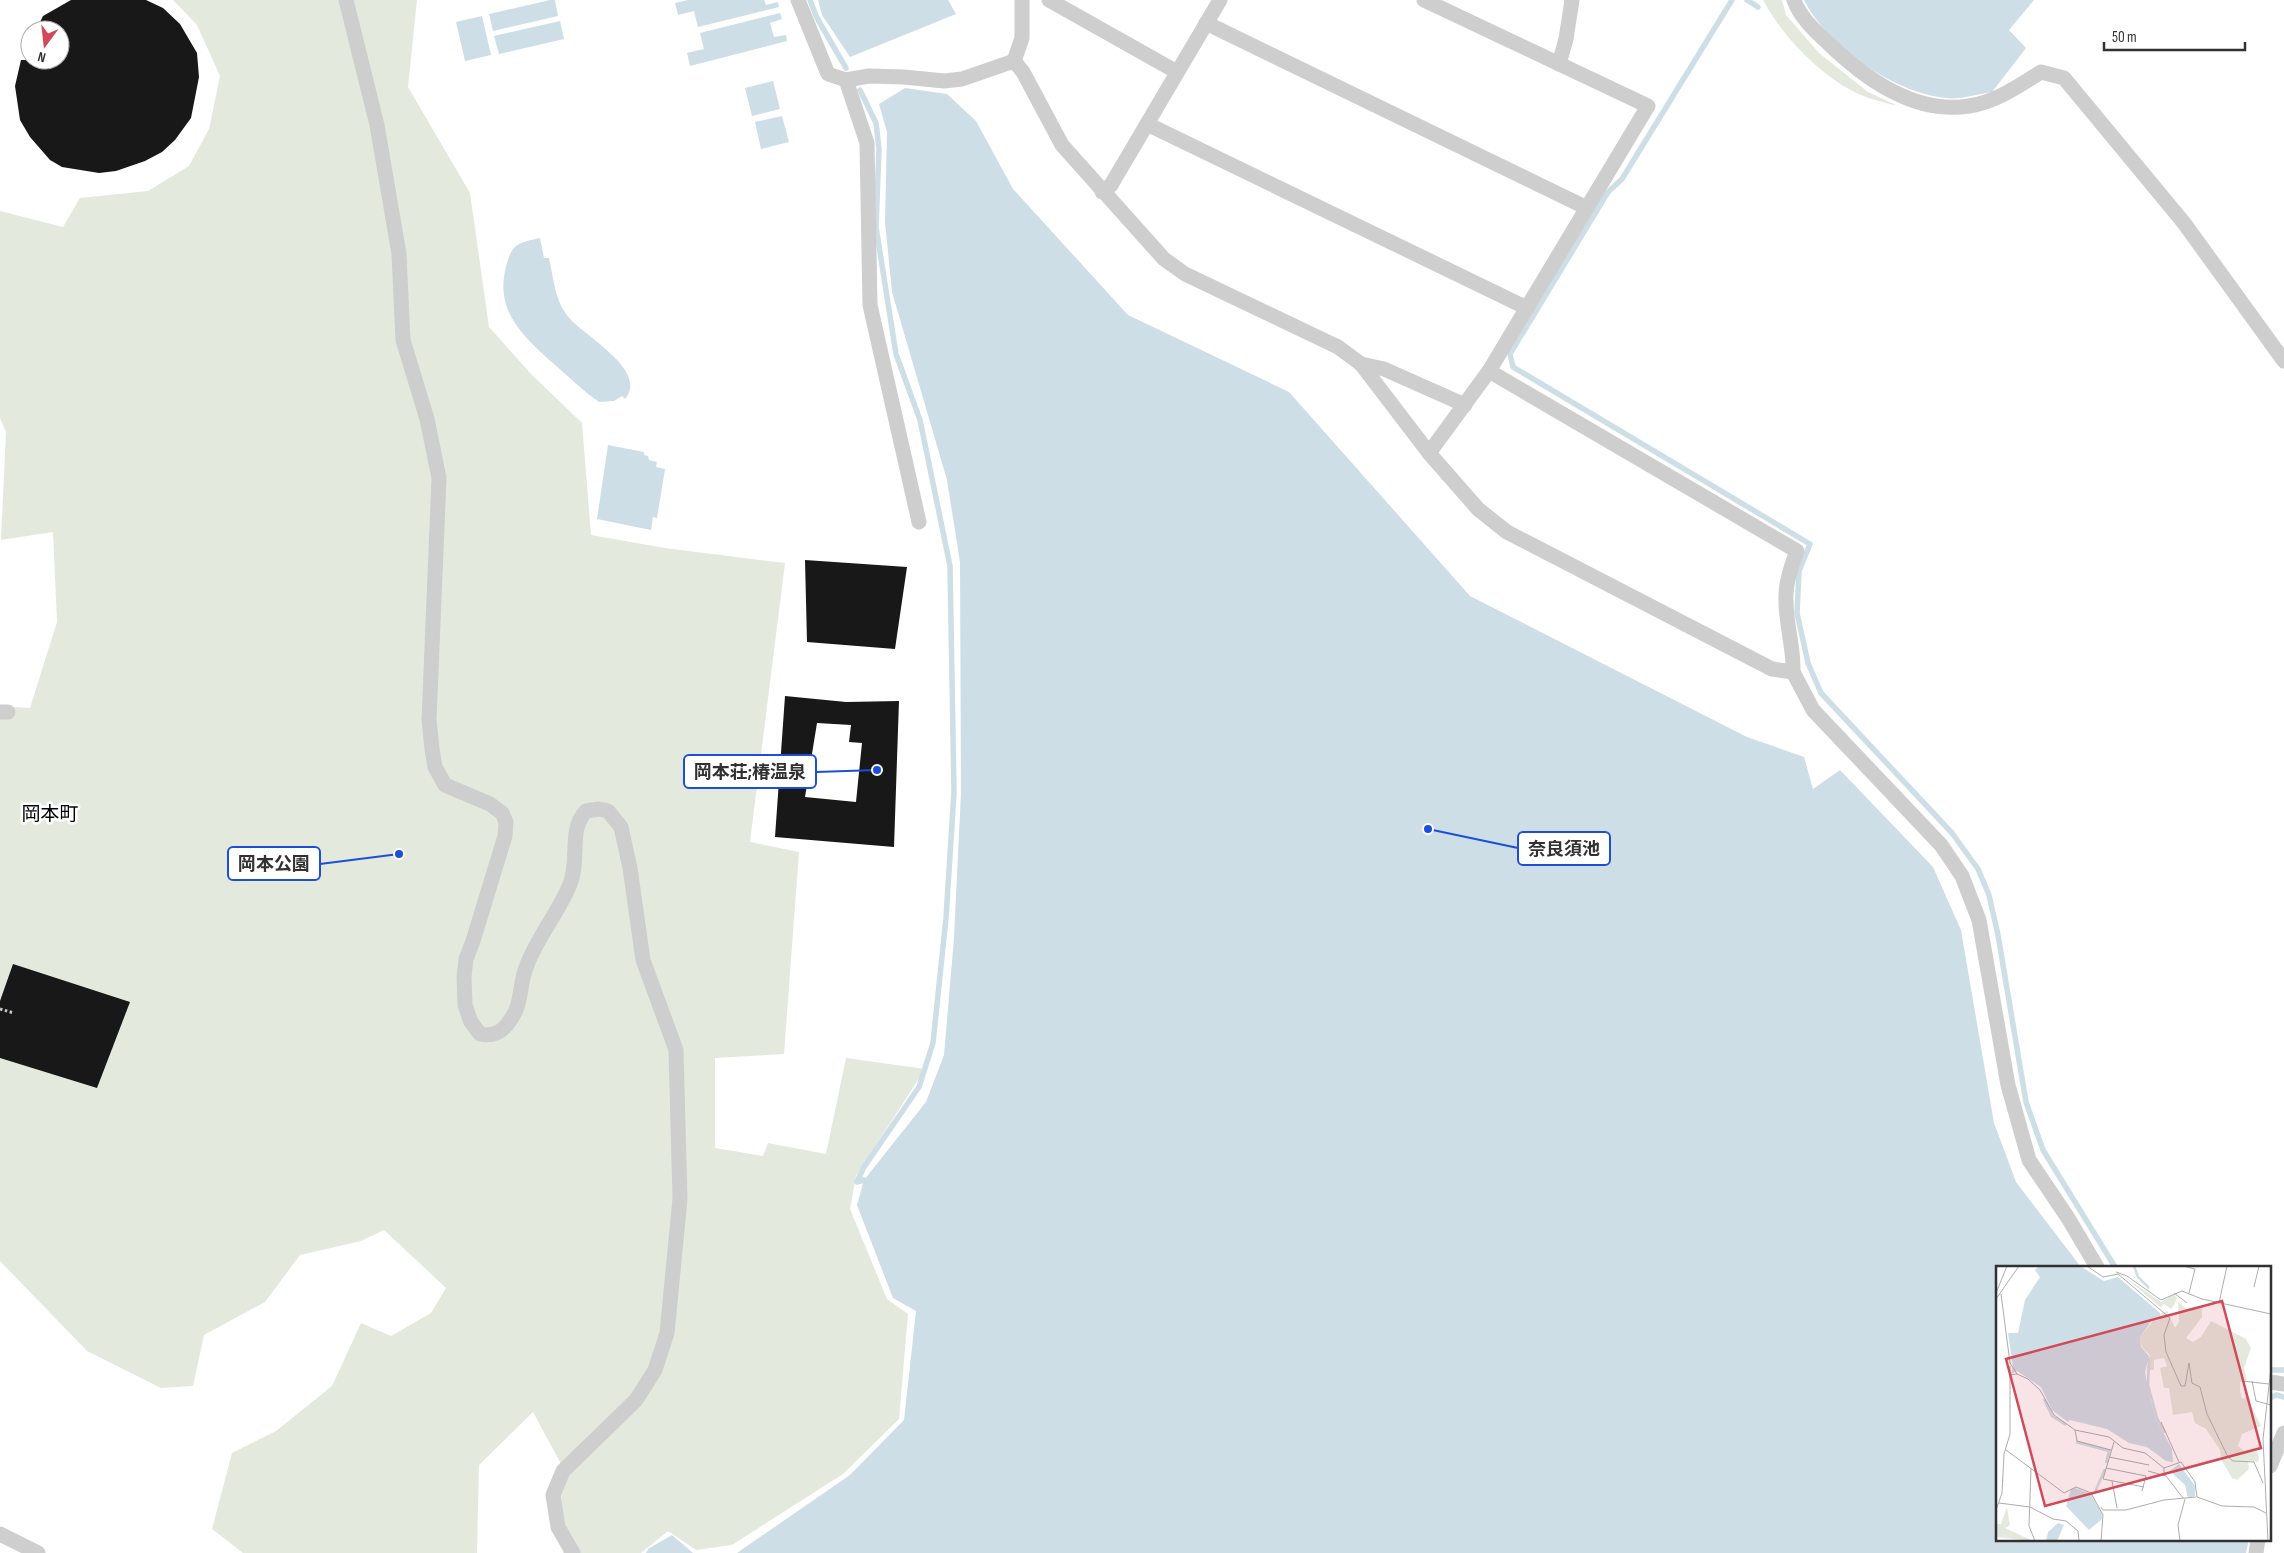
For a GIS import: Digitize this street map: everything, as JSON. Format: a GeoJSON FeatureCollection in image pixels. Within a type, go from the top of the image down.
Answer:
{"type":"FeatureCollection","features":[{"type":"Feature","properties":{"kind":"street"},"geometry":{"type":"LineString","coordinates":[[346,0],[377,125],[398,245],[403,340],[427,419],[440,478],[428,720],[435,768],[445,785],[490,804],[502,813],[506,822],[502,845],[474,941],[466,959],[464,977],[465,1005],[471,1022],[480,1034],[488,1036],[499,1033],[511,1020],[520,1001],[525,967],[537,940],[571,883],[575,866],[577,823],[586,811],[599,809],[608,811],[621,827],[630,868],[643,960],[676,1050],[680,1199],[668,1333],[655,1370],[636,1400],[564,1471],[553,1495],[558,1527],[573,1553]]}},
{"type":"Feature","properties":{"kind":"street"},"geometry":{"type":"LineString","coordinates":[[798,0],[828,74],[846,80],[869,76],[944,81],[962,79],[1014,61]]}},
{"type":"Feature","properties":{"kind":"street"},"geometry":{"type":"LineString","coordinates":[[1014,61],[1022,38],[1022,0]]}},
{"type":"Feature","properties":{"kind":"street"},"geometry":{"type":"LineString","coordinates":[[1049,0],[1177,72]]}},
{"type":"Feature","properties":{"kind":"street"},"geometry":{"type":"LineString","coordinates":[[1102,192],[1112,185],[1220,0]]}},
{"type":"Feature","properties":{"kind":"street"},"geometry":{"type":"LineString","coordinates":[[1424,0],[1648,106],[1488,371],[1429,453]]}},
{"type":"Feature","properties":{"kind":"street"},"geometry":{"type":"LineString","coordinates":[[1559,64],[1566,39],[1572,0]]}},
{"type":"Feature","properties":{"kind":"street"},"geometry":{"type":"LineString","coordinates":[[1794,0],[1809,26],[1844,59],[1868,78],[1907,98],[1949,108],[1985,103],[2001,96],[2041,72],[2064,78],[2184,223],[2284,361]]}},
{"type":"Feature","properties":{"kind":"street"},"geometry":{"type":"LineString","coordinates":[[1206,23],[1587,208]]}},
{"type":"Feature","properties":{"kind":"street"},"geometry":{"type":"LineString","coordinates":[[1014,61],[1024,72],[1062,145],[1102,192],[1164,259],[1185,274],[1338,347],[1361,364],[1429,453],[1478,510],[1508,532],[1772,669],[1793,672]]}},
{"type":"Feature","properties":{"kind":"street"},"geometry":{"type":"LineString","coordinates":[[846,80],[867,143],[870,305],[919,522]]}},
{"type":"Feature","properties":{"kind":"street"},"geometry":{"type":"LineString","coordinates":[[1147,124],[1527,308]]}},
{"type":"Feature","properties":{"kind":"street"},"geometry":{"type":"LineString","coordinates":[[1361,364],[1384,369],[1465,405]]}},
{"type":"Feature","properties":{"kind":"street"},"geometry":{"type":"LineString","coordinates":[[1488,371],[1797,552],[1790,570],[1786,600],[1794,658],[1793,672],[1814,710],[1941,845],[1962,876],[1979,920],[2008,1085],[2029,1160],[2068,1218],[2096,1266]]}},
{"type":"Feature","properties":{"kind":"street"},"geometry":{"type":"LineString","coordinates":[[2272,1463],[2284,1433]]}},
{"type":"Feature","properties":{"kind":"street"},"geometry":{"type":"LineString","coordinates":[[0,1534],[28,1551]]}},
{"type":"Feature","properties":{"kind":"street"},"geometry":{"type":"LineString","coordinates":[[2256,1553],[2258,1540]]}},
{"type":"Feature","properties":{"kind":"path"},"geometry":{"type":"LineString","coordinates":[[0,1009],[14,1013]]}},
{"type":"Feature","properties":{"kind":"shaded area"},"geometry":{"type":"Polygon","coordinates":[[[173,0],[417,0],[408,87],[470,193],[489,327],[531,374],[582,423],[591,535],[665,548],[785,563],[750,842],[799,852],[784,1054],[715,1058],[715,1148],[763,1156],[768,1143],[826,1154],[846,1058],[925,1069],[856,1176],[850,1209],[887,1299],[908,1314],[899,1419],[843,1474],[732,1545],[696,1550],[668,1531],[641,1553],[563,1553],[560,1462],[533,1412],[479,1465],[477,1553],[243,1553],[212,1529],[232,1453],[276,1431],[332,1386],[361,1323],[391,1336],[431,1313],[446,1288],[384,1230],[361,1241],[300,1255],[265,1302],[204,1335],[193,1386],[161,1388],[87,1351],[0,1261],[0,706],[30,708],[57,622],[53,532],[1,540],[6,432],[0,418],[0,211],[63,227],[80,198],[148,191],[189,166],[209,129],[220,76],[197,25],[173,0]]]}},
{"type":"Feature","properties":{"kind":"shaded area"},"geometry":{"type":"Polygon","coordinates":[[[555,0],[558,16],[493,31],[489,14],[555,0]]]}},
{"type":"Feature","properties":{"kind":"shaded area"},"geometry":{"type":"Polygon","coordinates":[[[688,0],[764,0],[766,5],[778,2],[779,7],[698,27],[694,11],[678,15],[675,3],[688,0]]]}},
{"type":"Feature","properties":{"kind":"shaded area"},"geometry":{"type":"Polygon","coordinates":[[[818,0],[948,0],[956,14],[850,57],[822,15],[818,0]]]}},
{"type":"Feature","properties":{"kind":"shaded area"},"geometry":{"type":"Polygon","coordinates":[[[1763,0],[1782,0],[1786,15],[1819,53],[1868,92],[1898,106],[1861,95],[1832,78],[1792,42],[1763,0]]]}},
{"type":"Feature","properties":{"kind":"shaded area"},"geometry":{"type":"Polygon","coordinates":[[[1804,0],[2034,0],[2009,30],[2026,48],[1992,92],[1963,98],[1946,98],[1905,87],[1884,77],[1864,64],[1845,50],[1829,34],[1804,0]]]}},
{"type":"Feature","properties":{"kind":"shaded area"},"geometry":{"type":"Polygon","coordinates":[[[780,13],[782,19],[770,23],[774,37],[786,35],[787,41],[690,66],[687,53],[704,49],[700,33],[780,13]]]}},
{"type":"Feature","properties":{"kind":"shaded area"},"geometry":{"type":"Polygon","coordinates":[[[482,16],[491,55],[465,61],[456,22],[482,16]]]}},
{"type":"Feature","properties":{"kind":"shaded area"},"geometry":{"type":"Polygon","coordinates":[[[560,21],[564,39],[499,54],[494,36],[560,21]]]}},
{"type":"Feature","properties":{"kind":"shaded area"},"geometry":{"type":"Polygon","coordinates":[[[773,81],[780,109],[752,116],[745,88],[773,81]]]}},
{"type":"Feature","properties":{"kind":"shaded area"},"geometry":{"type":"Polygon","coordinates":[[[905,88],[947,94],[976,121],[1013,189],[1128,315],[1289,392],[1470,596],[1747,737],[1804,757],[1813,789],[1840,770],[1933,867],[1961,930],[1994,1123],[2016,1182],[2080,1266],[1996,1266],[1996,1540],[2249,1540],[2246,1553],[737,1553],[850,1475],[904,1420],[916,1311],[893,1298],[857,1205],[864,1180],[926,1102],[944,1055],[954,938],[961,792],[960,562],[947,480],[892,292],[885,222],[887,132],[879,104],[905,88]]]}},
{"type":"Feature","properties":{"kind":"shaded area"},"geometry":{"type":"Polygon","coordinates":[[[782,116],[789,142],[761,149],[755,122],[782,116]]]}},
{"type":"Feature","properties":{"kind":"shaded area"},"geometry":{"type":"Polygon","coordinates":[[[540,238],[544,258],[549,258],[553,280],[562,308],[573,322],[621,364],[628,376],[630,388],[625,399],[622,396],[614,401],[599,402],[593,398],[523,334],[508,311],[503,283],[511,253],[521,243],[540,238]]]}},
{"type":"Feature","properties":{"kind":"shaded area"},"geometry":{"type":"Polygon","coordinates":[[[608,445],[644,452],[644,455],[648,456],[649,460],[657,462],[656,467],[665,469],[657,518],[653,517],[651,530],[597,519],[608,445]]]}},
{"type":"Feature","properties":{"kind":"shaded area"},"geometry":{"type":"Polygon","coordinates":[[[672,1535],[693,1553],[646,1553],[648,1549],[672,1535]]]}},
{"type":"Feature","properties":{"kind":"building"},"geometry":{"type":"Polygon","coordinates":[[[71,0],[146,0],[163,8],[180,24],[197,53],[199,77],[191,118],[175,140],[162,152],[145,161],[116,171],[99,173],[62,167],[50,160],[30,137],[20,120],[15,86],[20,64],[20,70],[70,70],[70,20],[41,20],[43,16],[71,0]]]}},
{"type":"Feature","properties":{"kind":"building"},"geometry":{"type":"Polygon","coordinates":[[[805,560],[907,567],[895,649],[807,642],[805,560]]]}},
{"type":"Feature","properties":{"kind":"building"},"geometry":{"type":"Polygon","coordinates":[[[785,696],[846,702],[899,701],[894,847],[775,837],[785,696]],[[817,723],[805,797],[856,802],[862,743],[849,742],[851,725],[817,723]]]}},
{"type":"Feature","properties":{"kind":"building"},"geometry":{"type":"Polygon","coordinates":[[[13,964],[130,1002],[97,1088],[0,1058],[0,1001],[13,964]]]}},
{"type":"Feature","properties":{"kind":"waterway"},"geometry":{"type":"LineString","coordinates":[[810,0],[817,18],[846,68]]}},
{"type":"Feature","properties":{"kind":"waterway"},"geometry":{"type":"LineString","coordinates":[[1732,0],[1622,179],[1608,192],[1510,354],[1513,367],[1810,544],[1799,571],[1797,613],[1808,663],[1821,693],[1952,833],[1978,869],[1989,895],[1998,935],[2026,1102],[2043,1150],[2114,1266]]}},
{"type":"Feature","properties":{"kind":"waterway"},"geometry":{"type":"LineString","coordinates":[[1747,0],[1758,7]]}},
{"type":"Feature","properties":{"kind":"waterway"},"geometry":{"type":"LineString","coordinates":[[860,90],[876,123],[879,149],[876,227],[896,354],[920,420],[950,566],[954,792],[946,918],[933,1043],[919,1087],[864,1167],[857,1182],[864,1180]]}},
{"type":"Feature","properties":{"kind":"waterway"},"geometry":{"type":"LineString","coordinates":[[2272,1370],[2284,1370]]}},
{"type":"Feature","properties":{"kind":"waterway"},"geometry":{"type":"LineString","coordinates":[[2272,1397],[2276,1395],[2284,1397]]}},
{"type":"Feature","properties":{"kind":"place","name":"岡本荘;椿温泉"},"geometry":{"type":"Point","coordinates":[877,770]}},
{"type":"Feature","properties":{"kind":"place","name":"奈良須池"},"geometry":{"type":"Point","coordinates":[1428,829]}},
{"type":"Feature","properties":{"kind":"place","name":"岡本公園"},"geometry":{"type":"Point","coordinates":[399,854]}},
{"type":"Feature","properties":{"kind":"district","name":"岡本町"},"geometry":{"type":"Point","coordinates":[50,814]}}]}
